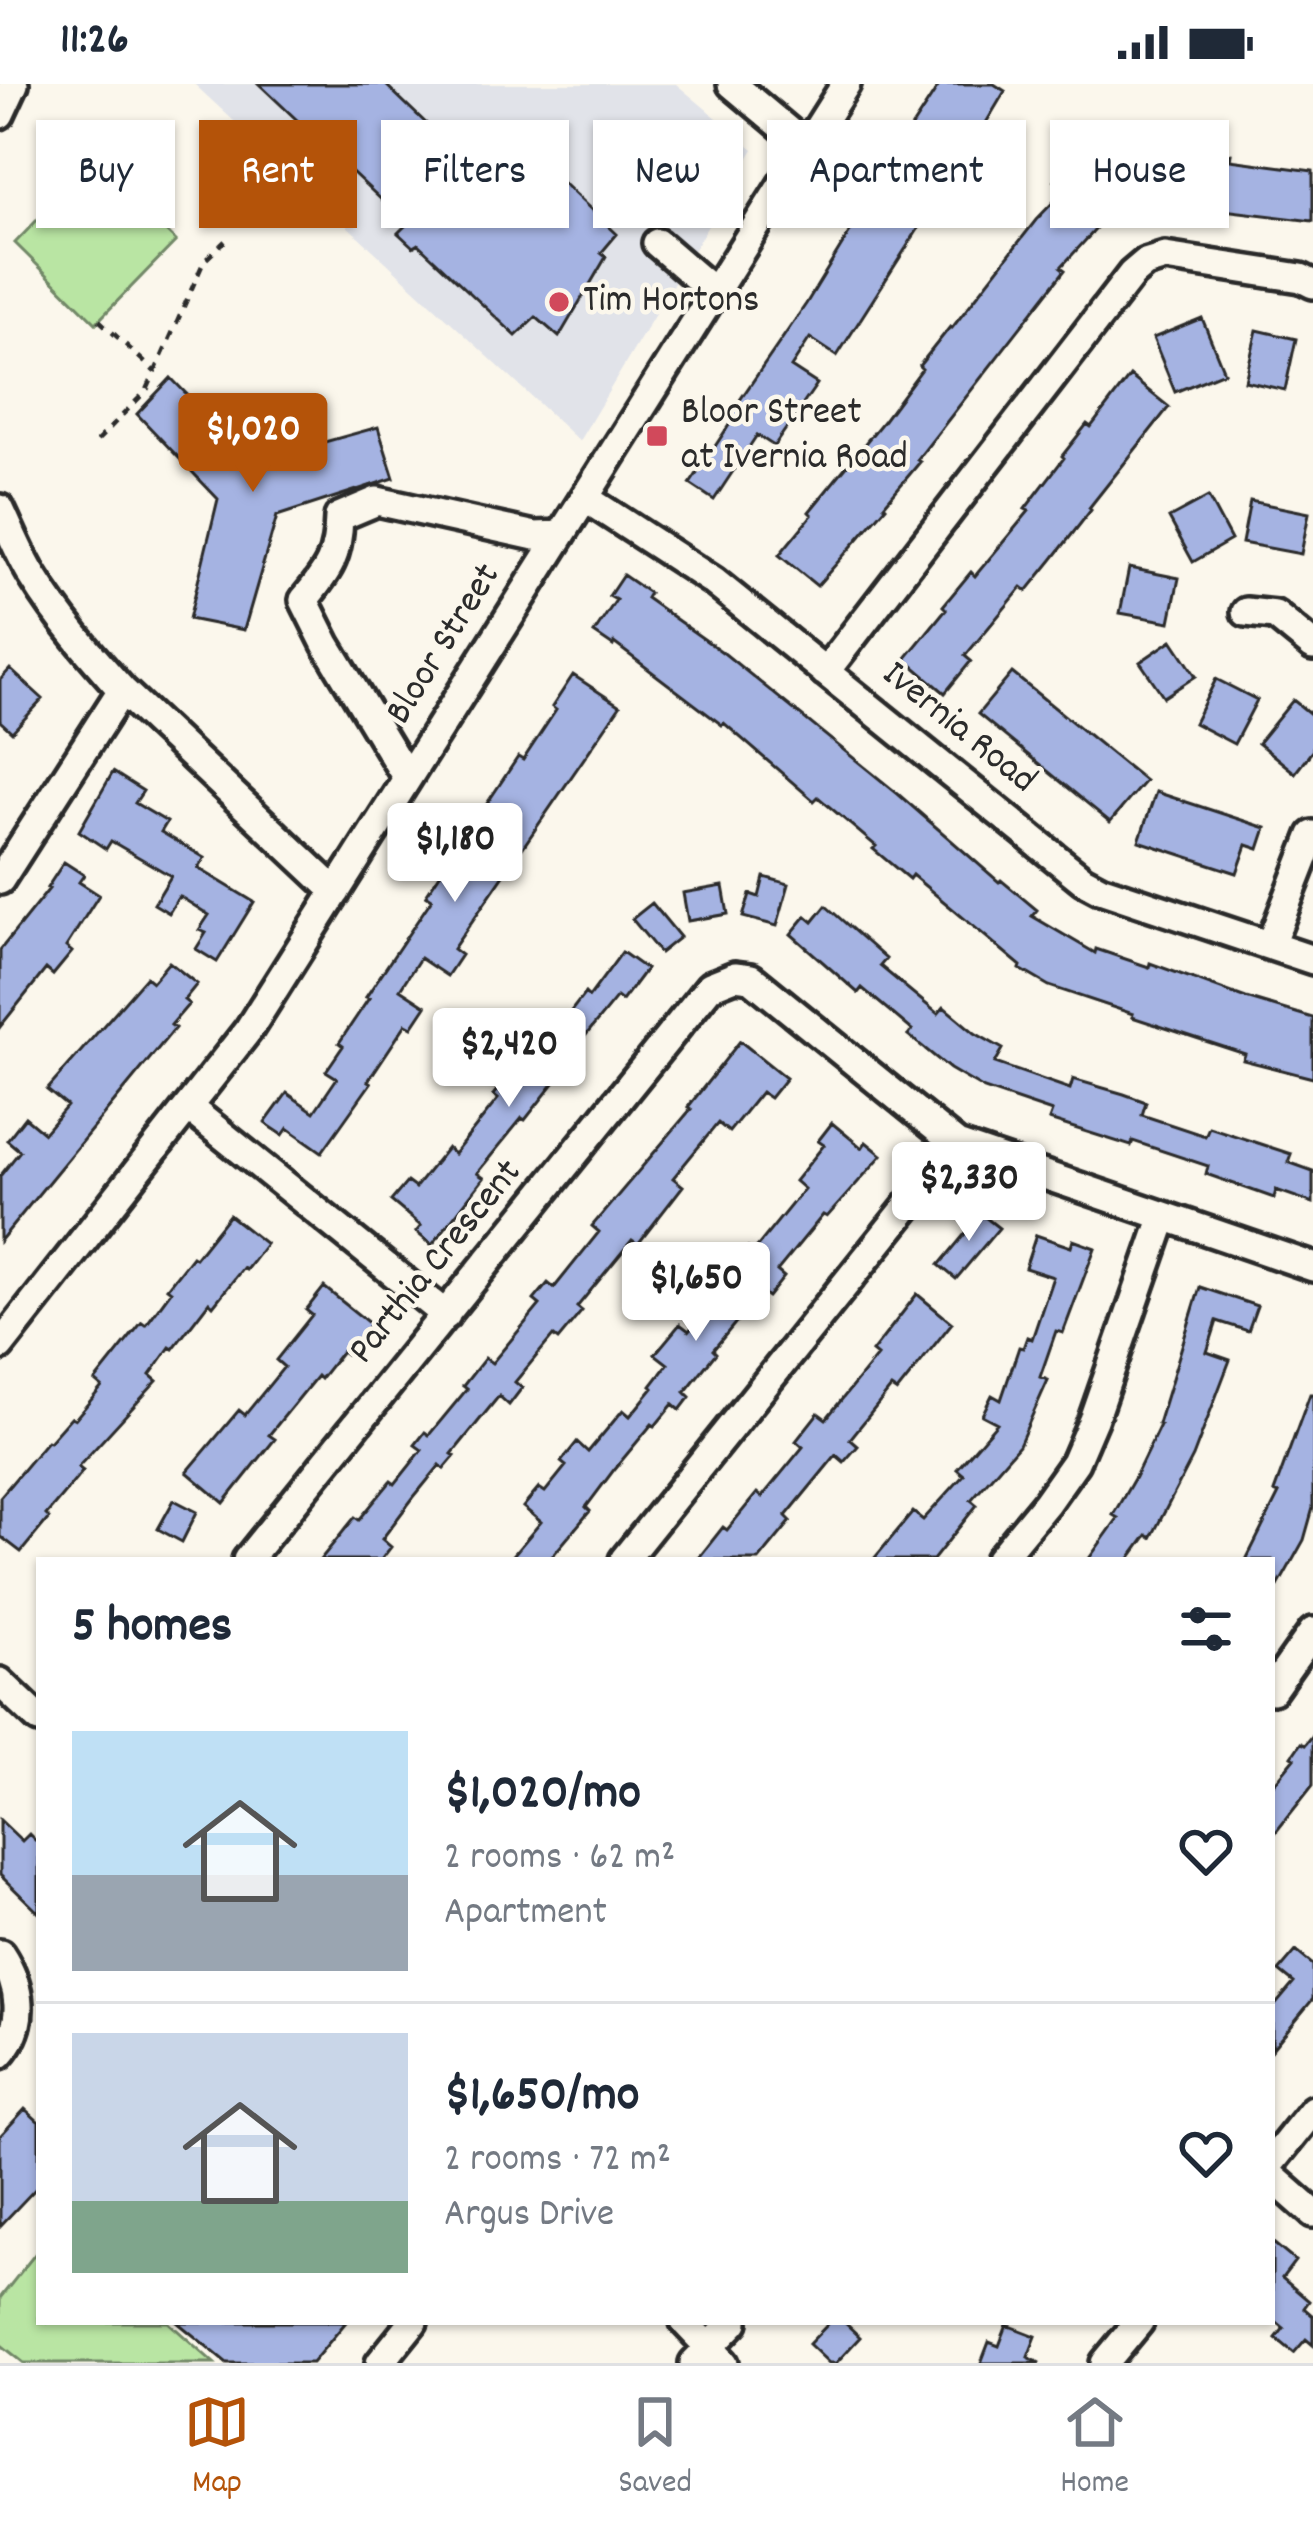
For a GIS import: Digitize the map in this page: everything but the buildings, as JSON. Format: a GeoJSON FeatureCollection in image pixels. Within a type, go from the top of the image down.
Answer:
{"type":"FeatureCollection","features":[{"type":"Feature","properties":{"kind":"street"},"geometry":{"type":"LineString","coordinates":[[733,84],[775,120]]}},
{"type":"Feature","properties":{"kind":"street","name":"Bloor Street"},"geometry":{"type":"LineString","coordinates":[[823,120],[846,84]]}},
{"type":"Feature","properties":{"kind":"street","name":"Bloor Street"},"geometry":{"type":"LineString","coordinates":[[0,1346],[249,1029],[767,208]]}},
{"type":"Feature","properties":{"kind":"street"},"geometry":{"type":"LineString","coordinates":[[657,243],[714,292]]}},
{"type":"Feature","properties":{"kind":"street"},"geometry":{"type":"LineString","coordinates":[[825,672],[1145,262],[1165,257],[1301,278],[1313,284]]}},
{"type":"Feature","properties":{"kind":"street","name":"Ivernia Road"},"geometry":{"type":"LineString","coordinates":[[585,498],[713,581],[1083,880],[1313,960]]}},
{"type":"Feature","properties":{"kind":"street"},"geometry":{"type":"LineString","coordinates":[[407,778],[304,600],[330,568],[338,544],[339,517],[377,501],[535,536],[561,536]]}},
{"type":"Feature","properties":{"kind":"street"},"geometry":{"type":"LineString","coordinates":[[0,509],[26,565],[63,622],[122,690],[336,892]]}},
{"type":"Feature","properties":{"kind":"street"},"geometry":{"type":"LineString","coordinates":[[1246,612],[1275,615],[1313,646]]}},
{"type":"Feature","properties":{"kind":"street"},"geometry":{"type":"LineString","coordinates":[[0,880],[122,690]]}},
{"type":"Feature","properties":{"kind":"street"},"geometry":{"type":"LineString","coordinates":[[1270,945],[1313,835]]}},
{"type":"Feature","properties":{"kind":"street","name":"Parthia Crescent"},"geometry":{"type":"LineString","coordinates":[[249,1557],[710,986],[735,976],[751,978],[958,1145],[1313,1267]]}},
{"type":"Feature","properties":{"kind":"street"},"geometry":{"type":"LineString","coordinates":[[189,1108],[446,1315]]}},
{"type":"Feature","properties":{"kind":"street"},"geometry":{"type":"LineString","coordinates":[[626,1557],[958,1145]]}},
{"type":"Feature","properties":{"kind":"street"},"geometry":{"type":"LineString","coordinates":[[1001,1557],[1075,1462],[1164,1216]]}},
{"type":"Feature","properties":{"kind":"street"},"geometry":{"type":"LineString","coordinates":[[1275,1686],[1313,1632]]}},
{"type":"Feature","properties":{"kind":"street"},"geometry":{"type":"LineString","coordinates":[[4,1693],[36,1717]]}},
{"type":"Feature","properties":{"kind":"street"},"geometry":{"type":"LineString","coordinates":[[0,1954],[18,1992],[19,2018],[0,2054]]}},
{"type":"Feature","properties":{"kind":"street"},"geometry":{"type":"LineString","coordinates":[[1275,2157],[1313,2110]]}},
{"type":"Feature","properties":{"kind":"street"},"geometry":{"type":"LineString","coordinates":[[1275,2180],[1313,2212]]}},
{"type":"Feature","properties":{"kind":"street"},"geometry":{"type":"LineString","coordinates":[[380,2363],[411,2325]]}},
{"type":"Feature","properties":{"kind":"street"},"geometry":{"type":"LineString","coordinates":[[687,2325],[709,2358],[732,2325]]}},
{"type":"Feature","properties":{"kind":"street"},"geometry":{"type":"LineString","coordinates":[[1105,2363],[1137,2325]]}},
{"type":"Feature","properties":{"kind":"path"},"geometry":{"type":"LineString","coordinates":[[97,442],[147,390],[204,261],[225,241]]}},
{"type":"Feature","properties":{"kind":"path"},"geometry":{"type":"LineString","coordinates":[[99,320],[155,372]]}},
{"type":"Feature","properties":{"kind":"shaded area"},"geometry":{"type":"Polygon","coordinates":[[[194,84],[676,84],[719,120],[593,120],[593,228],[707,228],[579,441],[349,228],[357,228],[357,120],[233,120],[194,84]]]}},
{"type":"Feature","properties":{"kind":"shaded area"},"geometry":{"type":"Polygon","coordinates":[[[743,140],[754,149],[743,167],[743,140]]]}},
{"type":"Feature","properties":{"kind":"green space"},"geometry":{"type":"Polygon","coordinates":[[[36,221],[36,228],[163,228],[176,241],[96,323],[15,243],[36,221]]]}},
{"type":"Feature","properties":{"kind":"green space"},"geometry":{"type":"Polygon","coordinates":[[[36,2253],[36,2325],[171,2325],[214,2363],[24,2363],[0,2344],[0,2298],[36,2253]]]}},
{"type":"Feature","properties":{"kind":"place","name":"Tim Hortons"},"geometry":{"type":"Point","coordinates":[559,302]}},
{"type":"Feature","properties":{"kind":"place","name":"Bloor Street at Ivernia Road"},"geometry":{"type":"Point","coordinates":[657,436]}}]}
